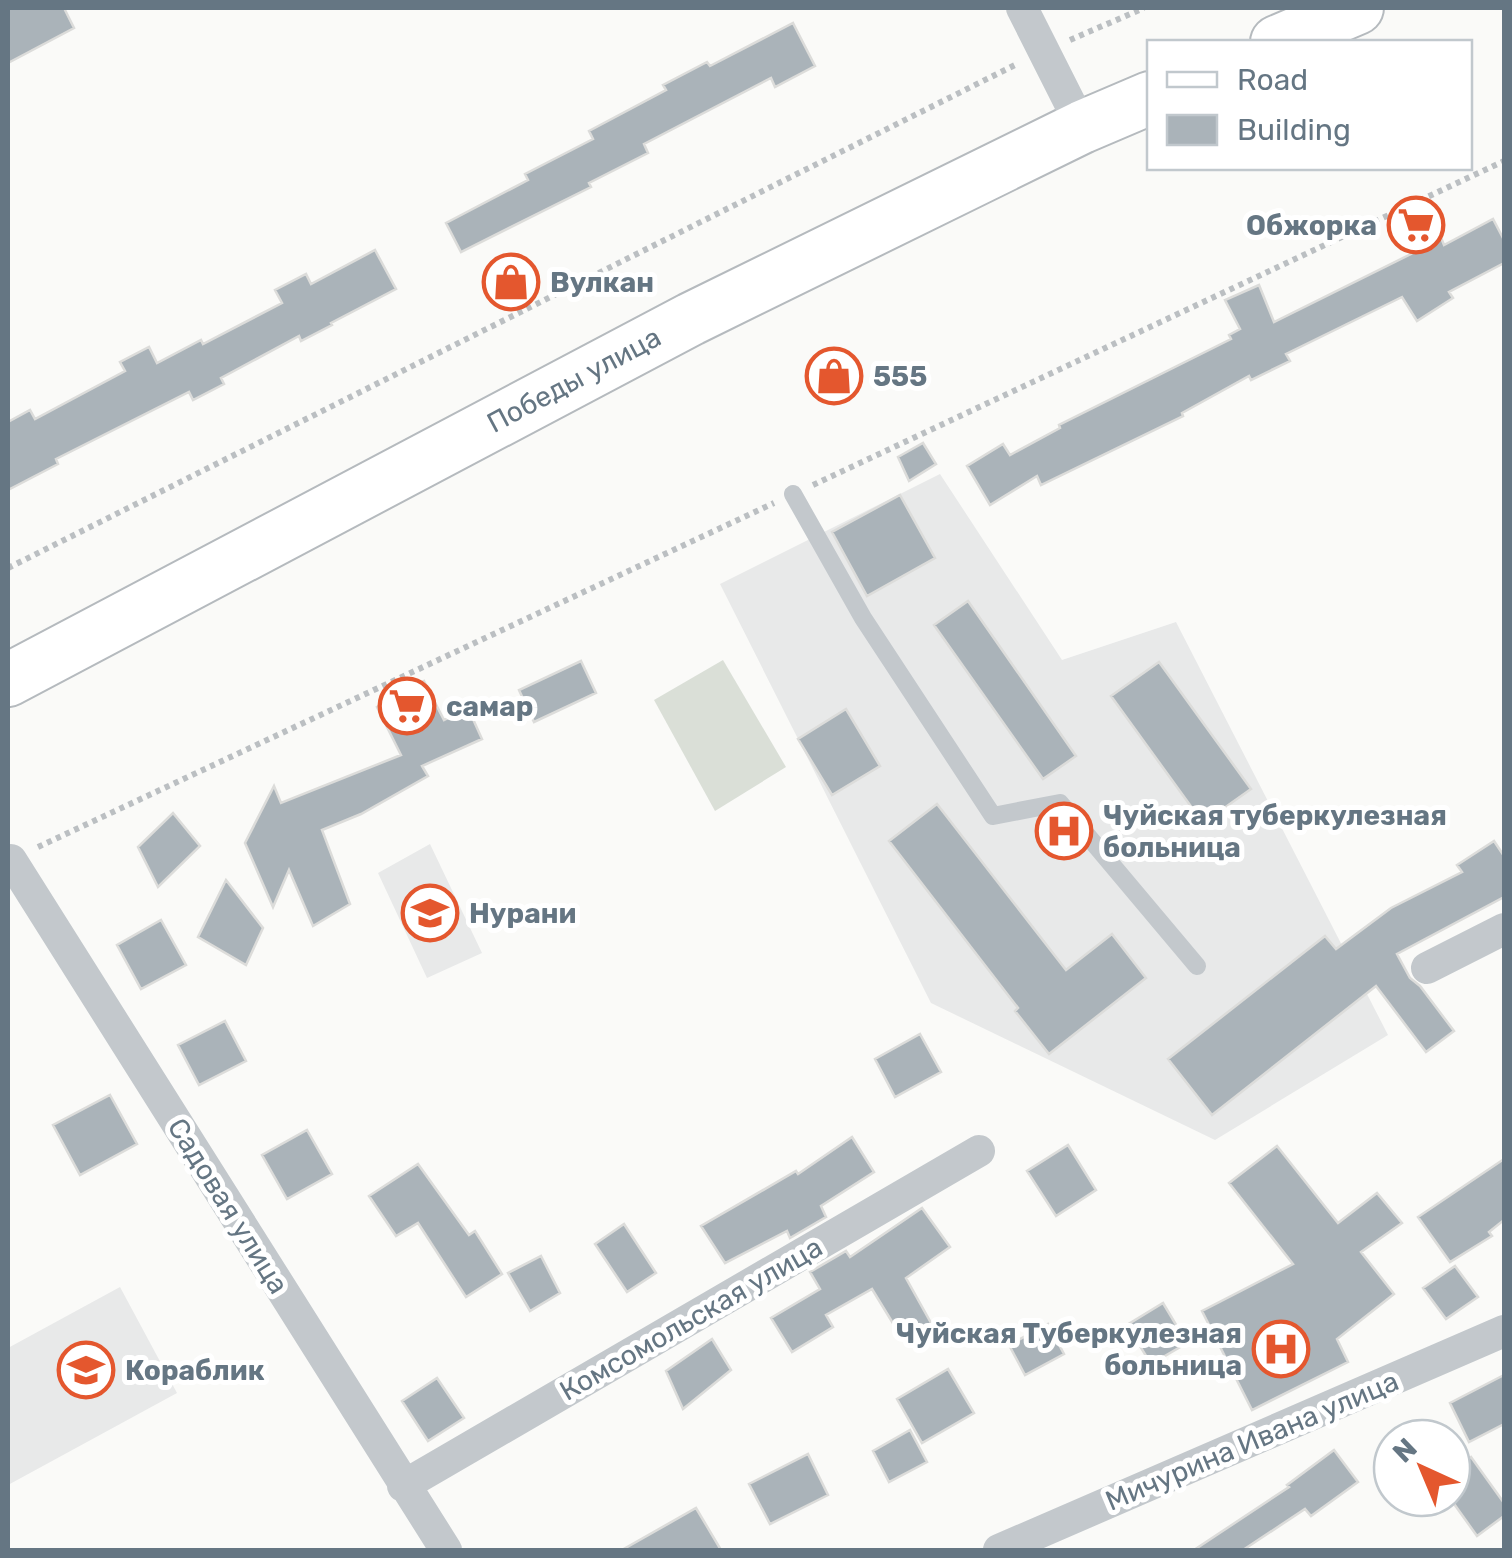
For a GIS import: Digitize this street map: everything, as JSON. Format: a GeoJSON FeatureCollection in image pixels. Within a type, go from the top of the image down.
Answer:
{"type":"FeatureCollection","features":[{"type":"Feature","properties":{"kind":"main road"},"geometry":{"type":"LineString","coordinates":[[1282,40],[1358,8]]}},
{"type":"Feature","properties":{"kind":"main road","name":"Победы улица"},"geometry":{"type":"LineString","coordinates":[[8,680],[691,318],[1082,127],[1147,99]]}},
{"type":"Feature","properties":{"kind":"street"},"geometry":{"type":"LineString","coordinates":[[1022,8],[1082,127]]}},
{"type":"Feature","properties":{"kind":"street","name":"Садовая улица"},"geometry":{"type":"LineString","coordinates":[[11,860],[446,1550]]}},
{"type":"Feature","properties":{"kind":"street"},"geometry":{"type":"LineString","coordinates":[[1427,968],[1504,928]]}},
{"type":"Feature","properties":{"kind":"street","name":"Комсомольская улица"},"geometry":{"type":"LineString","coordinates":[[403,1486],[979,1151]]}},
{"type":"Feature","properties":{"kind":"street","name":"Мичурина Ивана улица"},"geometry":{"type":"LineString","coordinates":[[999,1550],[1504,1331]]}},
{"type":"Feature","properties":{"kind":"lane"},"geometry":{"type":"LineString","coordinates":[[793,494],[863,618],[993,816],[1060,804],[1197,966]]}},
{"type":"Feature","properties":{"kind":"path"},"geometry":{"type":"LineString","coordinates":[[8,568],[1044,50],[1144,8]]}},
{"type":"Feature","properties":{"kind":"path"},"geometry":{"type":"LineString","coordinates":[[11,860],[1504,161]]}},
{"type":"Feature","properties":{"kind":"shaded area","name":"Чуйская туберкулезная больница"},"geometry":{"type":"Polygon","coordinates":[[[940,474],[1062,660],[1176,622],[1388,1035],[1215,1140],[931,1003],[720,584],[940,474]]]}},
{"type":"Feature","properties":{"kind":"shaded area"},"geometry":{"type":"Polygon","coordinates":[[[723,660],[786,767],[715,811],[654,700],[723,660]]]}},
{"type":"Feature","properties":{"kind":"shaded area","name":"Нурани"},"geometry":{"type":"Polygon","coordinates":[[[430,844],[482,953],[427,978],[378,873],[430,844]]]}},
{"type":"Feature","properties":{"kind":"shaded area","name":"Кораблик"},"geometry":{"type":"Polygon","coordinates":[[[120,1287],[177,1393],[8,1485],[8,1348],[120,1287]]]}},
{"type":"Feature","properties":{"kind":"building"},"geometry":{"type":"Polygon","coordinates":[[[8,8],[64,8],[74,28],[8,63],[8,8]]]}},
{"type":"Feature","properties":{"kind":"building"},"geometry":{"type":"Polygon","coordinates":[[[793,23],[815,66],[775,87],[771,78],[644,144],[648,153],[589,183],[591,187],[461,252],[446,223],[528,180],[525,174],[593,139],[589,131],[666,90],[663,85],[707,62],[710,66],[793,23]]]}},
{"type":"Feature","properties":{"kind":"building"},"geometry":{"type":"Polygon","coordinates":[[[1429,208],[1444,245],[1493,219],[1504,240],[1504,263],[1449,292],[1453,298],[1417,321],[1402,297],[1286,354],[1290,361],[1251,380],[1249,376],[1182,413],[1183,416],[1041,485],[1037,476],[990,505],[967,466],[1003,444],[1010,455],[1060,428],[1059,425],[1231,339],[1229,335],[1240,329],[1225,300],[1259,285],[1274,322],[1411,254],[1395,224],[1429,208]]]}},
{"type":"Feature","properties":{"kind":"building"},"geometry":{"type":"Polygon","coordinates":[[[375,250],[396,289],[301,341],[299,336],[221,378],[224,384],[193,400],[189,392],[56,459],[58,464],[8,490],[8,422],[30,410],[35,419],[125,371],[120,362],[149,347],[157,363],[201,340],[203,344],[282,303],[275,290],[306,274],[311,284],[375,250]]]}},
{"type":"Feature","properties":{"kind":"building"},"geometry":{"type":"Polygon","coordinates":[[[923,443],[936,464],[909,481],[898,457],[923,443]]]}},
{"type":"Feature","properties":{"kind":"building"},"geometry":{"type":"Polygon","coordinates":[[[900,495],[935,558],[867,596],[832,532],[900,495]]]}},
{"type":"Feature","properties":{"kind":"building","name":"Чуйская Туберкулезная больница"},"geometry":{"type":"Polygon","coordinates":[[[968,601],[1076,756],[1043,779],[934,625],[968,601]]]}},
{"type":"Feature","properties":{"kind":"building"},"geometry":{"type":"Polygon","coordinates":[[[581,661],[596,693],[534,722],[519,690],[581,661]]]}},
{"type":"Feature","properties":{"kind":"building","name":"Чуйская Туберкулезная больница"},"geometry":{"type":"Polygon","coordinates":[[[1159,662],[1251,789],[1203,823],[1111,696],[1159,662]]]}},
{"type":"Feature","properties":{"kind":"building"},"geometry":{"type":"Polygon","coordinates":[[[424,681],[444,720],[468,708],[482,739],[422,766],[428,776],[361,814],[322,830],[350,904],[313,926],[289,870],[273,907],[245,843],[274,786],[281,803],[401,755],[377,707],[424,681]]]}},
{"type":"Feature","properties":{"kind":"building"},"geometry":{"type":"Polygon","coordinates":[[[846,709],[880,766],[832,795],[798,739],[846,709]]]}},
{"type":"Feature","properties":{"kind":"building"},"geometry":{"type":"Polygon","coordinates":[[[937,804],[1066,970],[1112,934],[1146,978],[1049,1054],[889,841],[937,804]]]}},
{"type":"Feature","properties":{"kind":"building"},"geometry":{"type":"Polygon","coordinates":[[[173,813],[200,846],[158,887],[138,847],[173,813]]]}},
{"type":"Feature","properties":{"kind":"building"},"geometry":{"type":"Polygon","coordinates":[[[1494,841],[1504,856],[1504,897],[1397,954],[1410,978],[1454,1031],[1426,1052],[1376,986],[1212,1115],[1168,1059],[1325,936],[1336,949],[1391,908],[1462,872],[1457,865],[1494,841]]]}},
{"type":"Feature","properties":{"kind":"building"},"geometry":{"type":"Polygon","coordinates":[[[226,880],[263,928],[246,965],[198,937],[226,880]]]}},
{"type":"Feature","properties":{"kind":"building"},"geometry":{"type":"Polygon","coordinates":[[[161,920],[186,965],[141,989],[117,945],[161,920]]]}},
{"type":"Feature","properties":{"kind":"building"},"geometry":{"type":"Polygon","coordinates":[[[225,1021],[246,1061],[199,1085],[178,1045],[225,1021]]]}},
{"type":"Feature","properties":{"kind":"building"},"geometry":{"type":"Polygon","coordinates":[[[920,1034],[941,1072],[895,1097],[875,1059],[920,1034]]]}},
{"type":"Feature","properties":{"kind":"building"},"geometry":{"type":"Polygon","coordinates":[[[110,1095],[137,1144],[80,1175],[53,1125],[110,1095]]]}},
{"type":"Feature","properties":{"kind":"building"},"geometry":{"type":"Polygon","coordinates":[[[307,1130],[332,1174],[287,1199],[262,1155],[307,1130]]]}},
{"type":"Feature","properties":{"kind":"building"},"geometry":{"type":"Polygon","coordinates":[[[852,1137],[874,1172],[821,1206],[826,1217],[790,1238],[787,1231],[725,1263],[701,1226],[796,1171],[798,1174],[852,1137]]]}},
{"type":"Feature","properties":{"kind":"building"},"geometry":{"type":"Polygon","coordinates":[[[1068,1145],[1096,1190],[1056,1216],[1027,1171],[1068,1145]]]}},
{"type":"Feature","properties":{"kind":"building"},"geometry":{"type":"Polygon","coordinates":[[[1277,1146],[1338,1223],[1377,1193],[1402,1223],[1361,1252],[1394,1294],[1337,1339],[1348,1362],[1252,1410],[1202,1311],[1293,1264],[1229,1183],[1277,1146]]]}},
{"type":"Feature","properties":{"kind":"building"},"geometry":{"type":"Polygon","coordinates":[[[1504,1159],[1504,1220],[1489,1232],[1492,1236],[1450,1262],[1418,1217],[1504,1159]]]}},
{"type":"Feature","properties":{"kind":"building"},"geometry":{"type":"Polygon","coordinates":[[[418,1164],[469,1235],[475,1231],[502,1274],[466,1297],[418,1223],[396,1236],[369,1196],[418,1164]]]}},
{"type":"Feature","properties":{"kind":"building"},"geometry":{"type":"Polygon","coordinates":[[[922,1208],[950,1247],[906,1278],[931,1323],[902,1338],[872,1289],[826,1315],[833,1327],[792,1352],[771,1318],[820,1289],[810,1272],[846,1251],[850,1257],[922,1208]]]}},
{"type":"Feature","properties":{"kind":"building"},"geometry":{"type":"Polygon","coordinates":[[[624,1224],[656,1273],[627,1292],[595,1244],[624,1224]]]}},
{"type":"Feature","properties":{"kind":"building"},"geometry":{"type":"Polygon","coordinates":[[[541,1256],[560,1293],[530,1311],[508,1273],[541,1256]]]}},
{"type":"Feature","properties":{"kind":"building"},"geometry":{"type":"Polygon","coordinates":[[[1455,1266],[1478,1297],[1446,1319],[1423,1288],[1455,1266]]]}},
{"type":"Feature","properties":{"kind":"building"},"geometry":{"type":"Polygon","coordinates":[[[1163,1303],[1187,1343],[1151,1364],[1127,1325],[1163,1303]]]}},
{"type":"Feature","properties":{"kind":"building"},"geometry":{"type":"Polygon","coordinates":[[[1048,1324],[1064,1354],[1025,1375],[1009,1345],[1048,1324]]]}},
{"type":"Feature","properties":{"kind":"building"},"geometry":{"type":"Polygon","coordinates":[[[712,1339],[731,1370],[683,1409],[666,1371],[712,1339]]]}},
{"type":"Feature","properties":{"kind":"building"},"geometry":{"type":"Polygon","coordinates":[[[948,1369],[974,1413],[922,1443],[897,1399],[948,1369]]]}},
{"type":"Feature","properties":{"kind":"building"},"geometry":{"type":"Polygon","coordinates":[[[1504,1375],[1504,1424],[1472,1440],[1472,1418],[1457,1418],[1450,1403],[1504,1375]]]}},
{"type":"Feature","properties":{"kind":"building"},"geometry":{"type":"Polygon","coordinates":[[[437,1378],[464,1418],[428,1441],[402,1401],[437,1378]]]}},
{"type":"Feature","properties":{"kind":"building"},"geometry":{"type":"Polygon","coordinates":[[[910,1430],[927,1462],[889,1482],[873,1451],[910,1430]]]}},
{"type":"Feature","properties":{"kind":"building"},"geometry":{"type":"Polygon","coordinates":[[[1334,1450],[1358,1482],[1311,1516],[1305,1509],[1243,1550],[1194,1550],[1289,1487],[1334,1450]]]}},
{"type":"Feature","properties":{"kind":"building"},"geometry":{"type":"Polygon","coordinates":[[[808,1454],[828,1495],[770,1524],[749,1484],[808,1454]]]}},
{"type":"Feature","properties":{"kind":"building"},"geometry":{"type":"Polygon","coordinates":[[[1472,1458],[1504,1503],[1504,1516],[1477,1536],[1464,1518],[1472,1518],[1472,1458]]]}},
{"type":"Feature","properties":{"kind":"building"},"geometry":{"type":"Polygon","coordinates":[[[696,1508],[721,1550],[622,1550],[696,1508]]]}},
{"type":"Feature","properties":{"kind":"place","name":"Обжорка"},"geometry":{"type":"Point","coordinates":[1416,225]}},
{"type":"Feature","properties":{"kind":"place","name":"Вулкан"},"geometry":{"type":"Point","coordinates":[511,282]}},
{"type":"Feature","properties":{"kind":"place","name":"555"},"geometry":{"type":"Point","coordinates":[834,376]}},
{"type":"Feature","properties":{"kind":"place","name":"самар"},"geometry":{"type":"Point","coordinates":[407,706]}},
{"type":"Feature","properties":{"kind":"place","name":"Чуйская туберкулезная больница"},"geometry":{"type":"Point","coordinates":[1064,831]}},
{"type":"Feature","properties":{"kind":"place","name":"Нурани"},"geometry":{"type":"Point","coordinates":[430,913]}},
{"type":"Feature","properties":{"kind":"place","name":"Чуйская Туберкулезная больница"},"geometry":{"type":"Point","coordinates":[1281,1349]}},
{"type":"Feature","properties":{"kind":"place","name":"Кораблик"},"geometry":{"type":"Point","coordinates":[86,1370]}}]}
